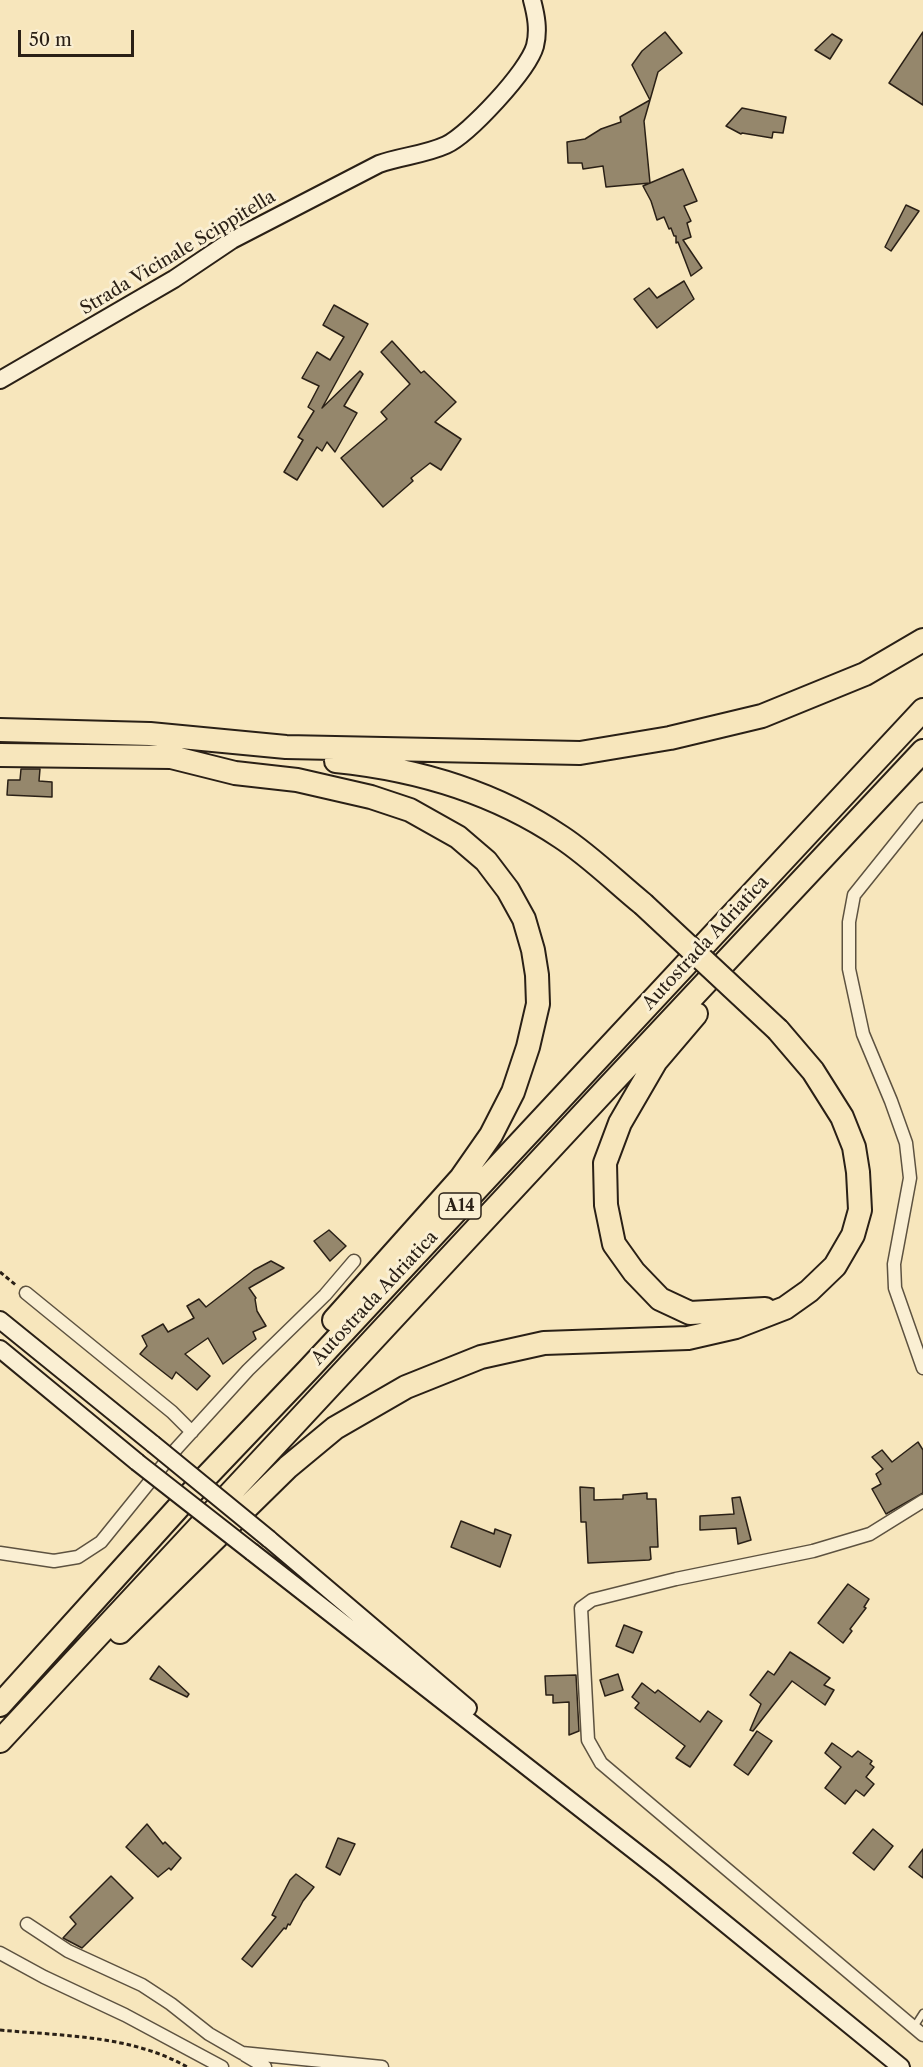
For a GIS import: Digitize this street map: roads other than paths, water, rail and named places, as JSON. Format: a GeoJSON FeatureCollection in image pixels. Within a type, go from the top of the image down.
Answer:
{"type":"FeatureCollection","features":[{"type":"Feature","properties":{"kind":"highway"},"geometry":{"type":"LineString","coordinates":[[0,730],[150,734],[286,747],[580,753],[670,738],[762,716],[866,674],[923,640]]}},
{"type":"Feature","properties":{"kind":"highway","name":"Autostrada Adriatica"},"geometry":{"type":"LineString","coordinates":[[0,1705],[204,1479],[923,710]]}},
{"type":"Feature","properties":{"kind":"highway"},"geometry":{"type":"LineString","coordinates":[[0,1741],[77,1674],[288,1467],[335,1428],[406,1387],[481,1357],[544,1344],[688,1338],[736,1327],[785,1308],[809,1291],[835,1266],[853,1235],[860,1210],[854,1147],[842,1117],[813,1071],[778,1030],[643,904],[562,838],[511,808],[411,772],[352,762],[284,756],[150,734]]}},
{"type":"Feature","properties":{"kind":"highway","name":"Autostrada Adriatica"},"geometry":{"type":"LineString","coordinates":[[0,1741],[923,751]]}},
{"type":"Feature","properties":{"kind":"highway"},"geometry":{"type":"LineString","coordinates":[[0,755],[284,756]]}},
{"type":"Feature","properties":{"kind":"highway"},"geometry":{"type":"LineString","coordinates":[[171,757],[235,772],[297,780],[371,797],[410,810],[458,837],[486,861],[508,890],[524,919],[537,975],[538,1004],[528,1047],[513,1092],[491,1135],[461,1178],[308,1348],[204,1479]]}},
{"type":"Feature","properties":{"kind":"highway"},"geometry":{"type":"LineString","coordinates":[[785,1308],[690,1313],[660,1299],[634,1272],[614,1244],[606,1205],[605,1163],[620,1123],[656,1061],[879,798]]}},
{"type":"Feature","properties":{"kind":"main road","name":"Strada Vicinale Scippitella"},"geometry":{"type":"LineString","coordinates":[[0,380],[165,285],[232,240],[260,225],[379,164],[395,158],[423,154],[461,135],[528,63],[537,35],[537,22],[532,0]]}},
{"type":"Feature","properties":{"kind":"main road"},"geometry":{"type":"LineString","coordinates":[[0,1320],[269,1539],[663,1873],[901,2067]]}},
{"type":"Feature","properties":{"kind":"main road"},"geometry":{"type":"LineString","coordinates":[[0,1349],[137,1462],[663,1873]]}},
{"type":"Feature","properties":{"kind":"street"},"geometry":{"type":"LineString","coordinates":[[923,809],[854,895],[849,922],[849,969],[863,1034],[906,1143],[910,1178],[894,1264],[895,1288],[923,1368]]}},
{"type":"Feature","properties":{"kind":"street"},"geometry":{"type":"LineString","coordinates":[[0,1553],[54,1561],[78,1557],[89,1551],[108,1534],[148,1483],[248,1370],[325,1295],[354,1262]]}},
{"type":"Feature","properties":{"kind":"street"},"geometry":{"type":"LineString","coordinates":[[26,1293],[172,1412],[192,1432]]}},
{"type":"Feature","properties":{"kind":"street"},"geometry":{"type":"LineString","coordinates":[[918,2031],[601,1763],[588,1740],[581,1608],[592,1600],[676,1579],[813,1551],[870,1534],[923,1501]]}},
{"type":"Feature","properties":{"kind":"street"},"geometry":{"type":"LineString","coordinates":[[27,1924],[68,1951],[142,1984],[209,2034],[265,2067]]}},
{"type":"Feature","properties":{"kind":"street"},"geometry":{"type":"LineString","coordinates":[[0,1953],[44,1977],[125,2015],[222,2067]]}},
{"type":"Feature","properties":{"kind":"street"},"geometry":{"type":"LineString","coordinates":[[242,2053],[329,2064],[382,2067]]}},
{"type":"Feature","properties":{"kind":"lane"},"geometry":{"type":"LineString","coordinates":[[918,2031],[923,2013]]}}]}
